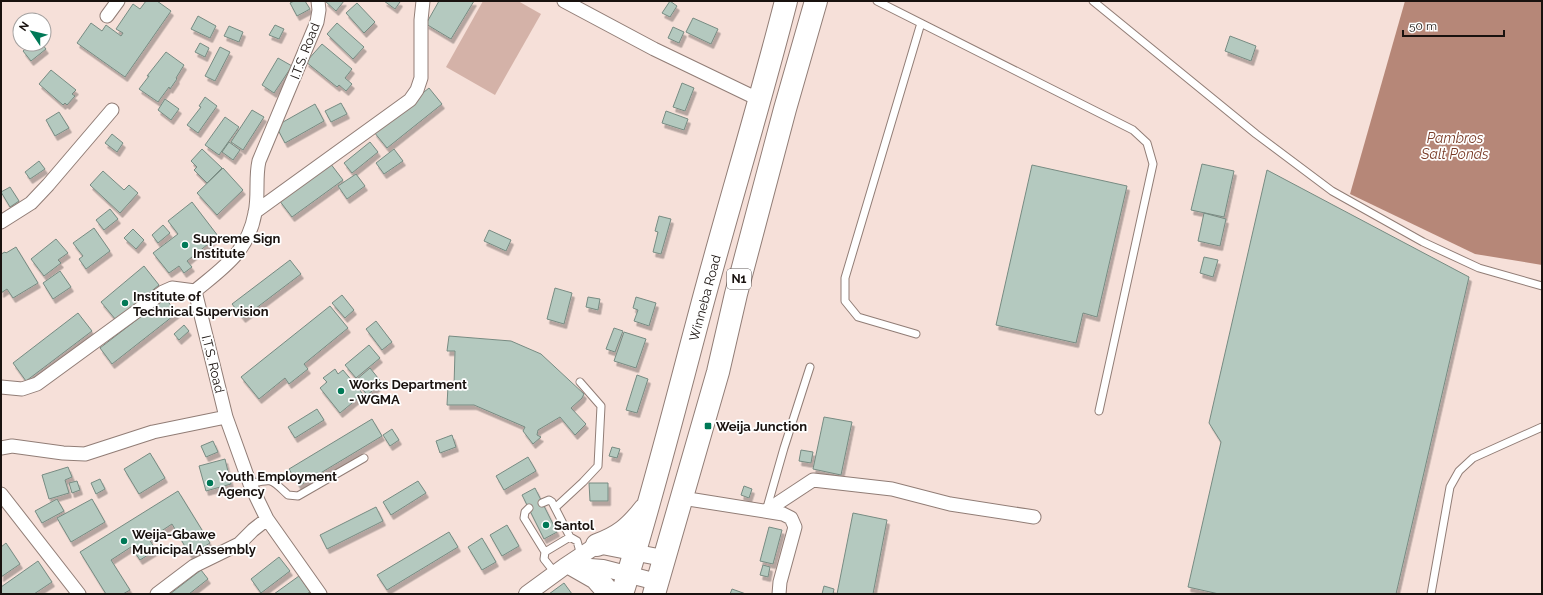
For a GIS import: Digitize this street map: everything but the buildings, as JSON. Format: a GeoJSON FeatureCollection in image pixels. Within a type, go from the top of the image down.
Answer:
{"type":"FeatureCollection","features":[{"type":"Feature","properties":{"kind":"highway","name":"Winneba Road"},"geometry":{"type":"LineString","coordinates":[[622,594],[760,100],[786,1]]}},
{"type":"Feature","properties":{"kind":"highway","name":"N1"},"geometry":{"type":"LineString","coordinates":[[655,588],[718,372],[736,294],[785,109],[816,1]]}},
{"type":"Feature","properties":{"kind":"highway"},"geometry":{"type":"LineString","coordinates":[[610,594],[596,578],[574,561],[625,531],[648,504]]}},
{"type":"Feature","properties":{"kind":"street"},"geometry":{"type":"LineString","coordinates":[[107,16],[118,1]]}},
{"type":"Feature","properties":{"kind":"street","name":"I.T.S. Road"},"geometry":{"type":"LineString","coordinates":[[318,1],[319,10],[317,22],[259,161],[256,173],[255,212],[246,242],[227,265],[195,291],[226,417],[250,484],[267,519],[320,594]]}},
{"type":"Feature","properties":{"kind":"street"},"geometry":{"type":"LineString","coordinates":[[255,212],[410,100],[417,90],[421,78],[421,20],[423,1]]}},
{"type":"Feature","properties":{"kind":"street"},"geometry":{"type":"LineString","coordinates":[[564,1],[654,49],[760,100]]}},
{"type":"Feature","properties":{"kind":"street"},"geometry":{"type":"LineString","coordinates":[[1,222],[31,203],[112,110]]}},
{"type":"Feature","properties":{"kind":"street"},"geometry":{"type":"LineString","coordinates":[[1,387],[22,389],[37,384],[163,292],[172,288],[195,291]]}},
{"type":"Feature","properties":{"kind":"street"},"geometry":{"type":"LineString","coordinates":[[1,448],[12,446],[63,453],[85,454],[153,432],[226,417]]}},
{"type":"Feature","properties":{"kind":"street"},"geometry":{"type":"LineString","coordinates":[[766,511],[813,480],[892,489],[950,504],[1034,517]]}},
{"type":"Feature","properties":{"kind":"street"},"geometry":{"type":"LineString","coordinates":[[1,494],[79,594]]}},
{"type":"Feature","properties":{"kind":"street"},"geometry":{"type":"LineString","coordinates":[[682,498],[783,514],[791,518],[794,527],[780,582],[779,594]]}},
{"type":"Feature","properties":{"kind":"street"},"geometry":{"type":"LineString","coordinates":[[157,594],[194,566],[239,544],[252,530],[267,519]]}},
{"type":"Feature","properties":{"kind":"street"},"geometry":{"type":"LineString","coordinates":[[527,594],[574,561],[634,552],[663,558]]}},
{"type":"Feature","properties":{"kind":"street"},"geometry":{"type":"LineString","coordinates":[[574,561],[628,573],[655,588]]}},
{"type":"Feature","properties":{"kind":"lane"},"geometry":{"type":"LineString","coordinates":[[877,1],[1133,130],[1147,143],[1153,164],[1099,411]]}},
{"type":"Feature","properties":{"kind":"lane"},"geometry":{"type":"LineString","coordinates":[[1094,1],[1256,134],[1332,190],[1423,242],[1479,268],[1542,286]]}},
{"type":"Feature","properties":{"kind":"lane"},"geometry":{"type":"LineString","coordinates":[[916,334],[858,317],[845,301],[845,278],[921,23]]}},
{"type":"Feature","properties":{"kind":"lane"},"geometry":{"type":"LineString","coordinates":[[766,511],[810,367]]}},
{"type":"Feature","properties":{"kind":"lane"},"geometry":{"type":"LineString","coordinates":[[556,507],[598,466],[601,406],[580,382]]}},
{"type":"Feature","properties":{"kind":"lane"},"geometry":{"type":"LineString","coordinates":[[1431,594],[1450,488],[1459,471],[1473,458],[1542,427]]}},
{"type":"Feature","properties":{"kind":"lane"},"geometry":{"type":"LineString","coordinates":[[250,484],[268,479],[273,481],[288,495],[298,496],[364,458]]}},
{"type":"Feature","properties":{"kind":"lane"},"geometry":{"type":"LineString","coordinates":[[528,508],[525,512],[524,518],[545,552],[544,559],[574,561],[577,541],[570,537],[556,507],[552,502],[549,500],[542,502]]}},
{"type":"Feature","properties":{"kind":"lane"},"geometry":{"type":"LineString","coordinates":[[545,552],[570,537]]}},
{"type":"Feature","properties":{"kind":"shaded area"},"geometry":{"type":"Polygon","coordinates":[[[483,1],[518,1],[541,14],[495,95],[446,67],[483,1]]]}},
{"type":"Feature","properties":{"kind":"water","name":"Pambros Salt Ponds"},"geometry":{"type":"Polygon","coordinates":[[[1405,1],[1542,1],[1542,265],[1475,254],[1350,194],[1405,1]]]}},
{"type":"Feature","properties":{"kind":"place","name":"Supreme Sign Institute"},"geometry":{"type":"Point","coordinates":[185,245]}},
{"type":"Feature","properties":{"kind":"place","name":"Institute of Technical Supervision"},"geometry":{"type":"Point","coordinates":[125,303]}},
{"type":"Feature","properties":{"kind":"place","name":"Works Department - WGMA"},"geometry":{"type":"Point","coordinates":[341,391]}},
{"type":"Feature","properties":{"kind":"place","name":"Weija Junction"},"geometry":{"type":"Point","coordinates":[708,426]}},
{"type":"Feature","properties":{"kind":"place","name":"Youth Employment Agency"},"geometry":{"type":"Point","coordinates":[210,483]}},
{"type":"Feature","properties":{"kind":"place","name":"Santol"},"geometry":{"type":"Point","coordinates":[546,525]}},
{"type":"Feature","properties":{"kind":"place","name":"Weija-Gbawe Municipal Assembly"},"geometry":{"type":"Point","coordinates":[124,541]}}]}
